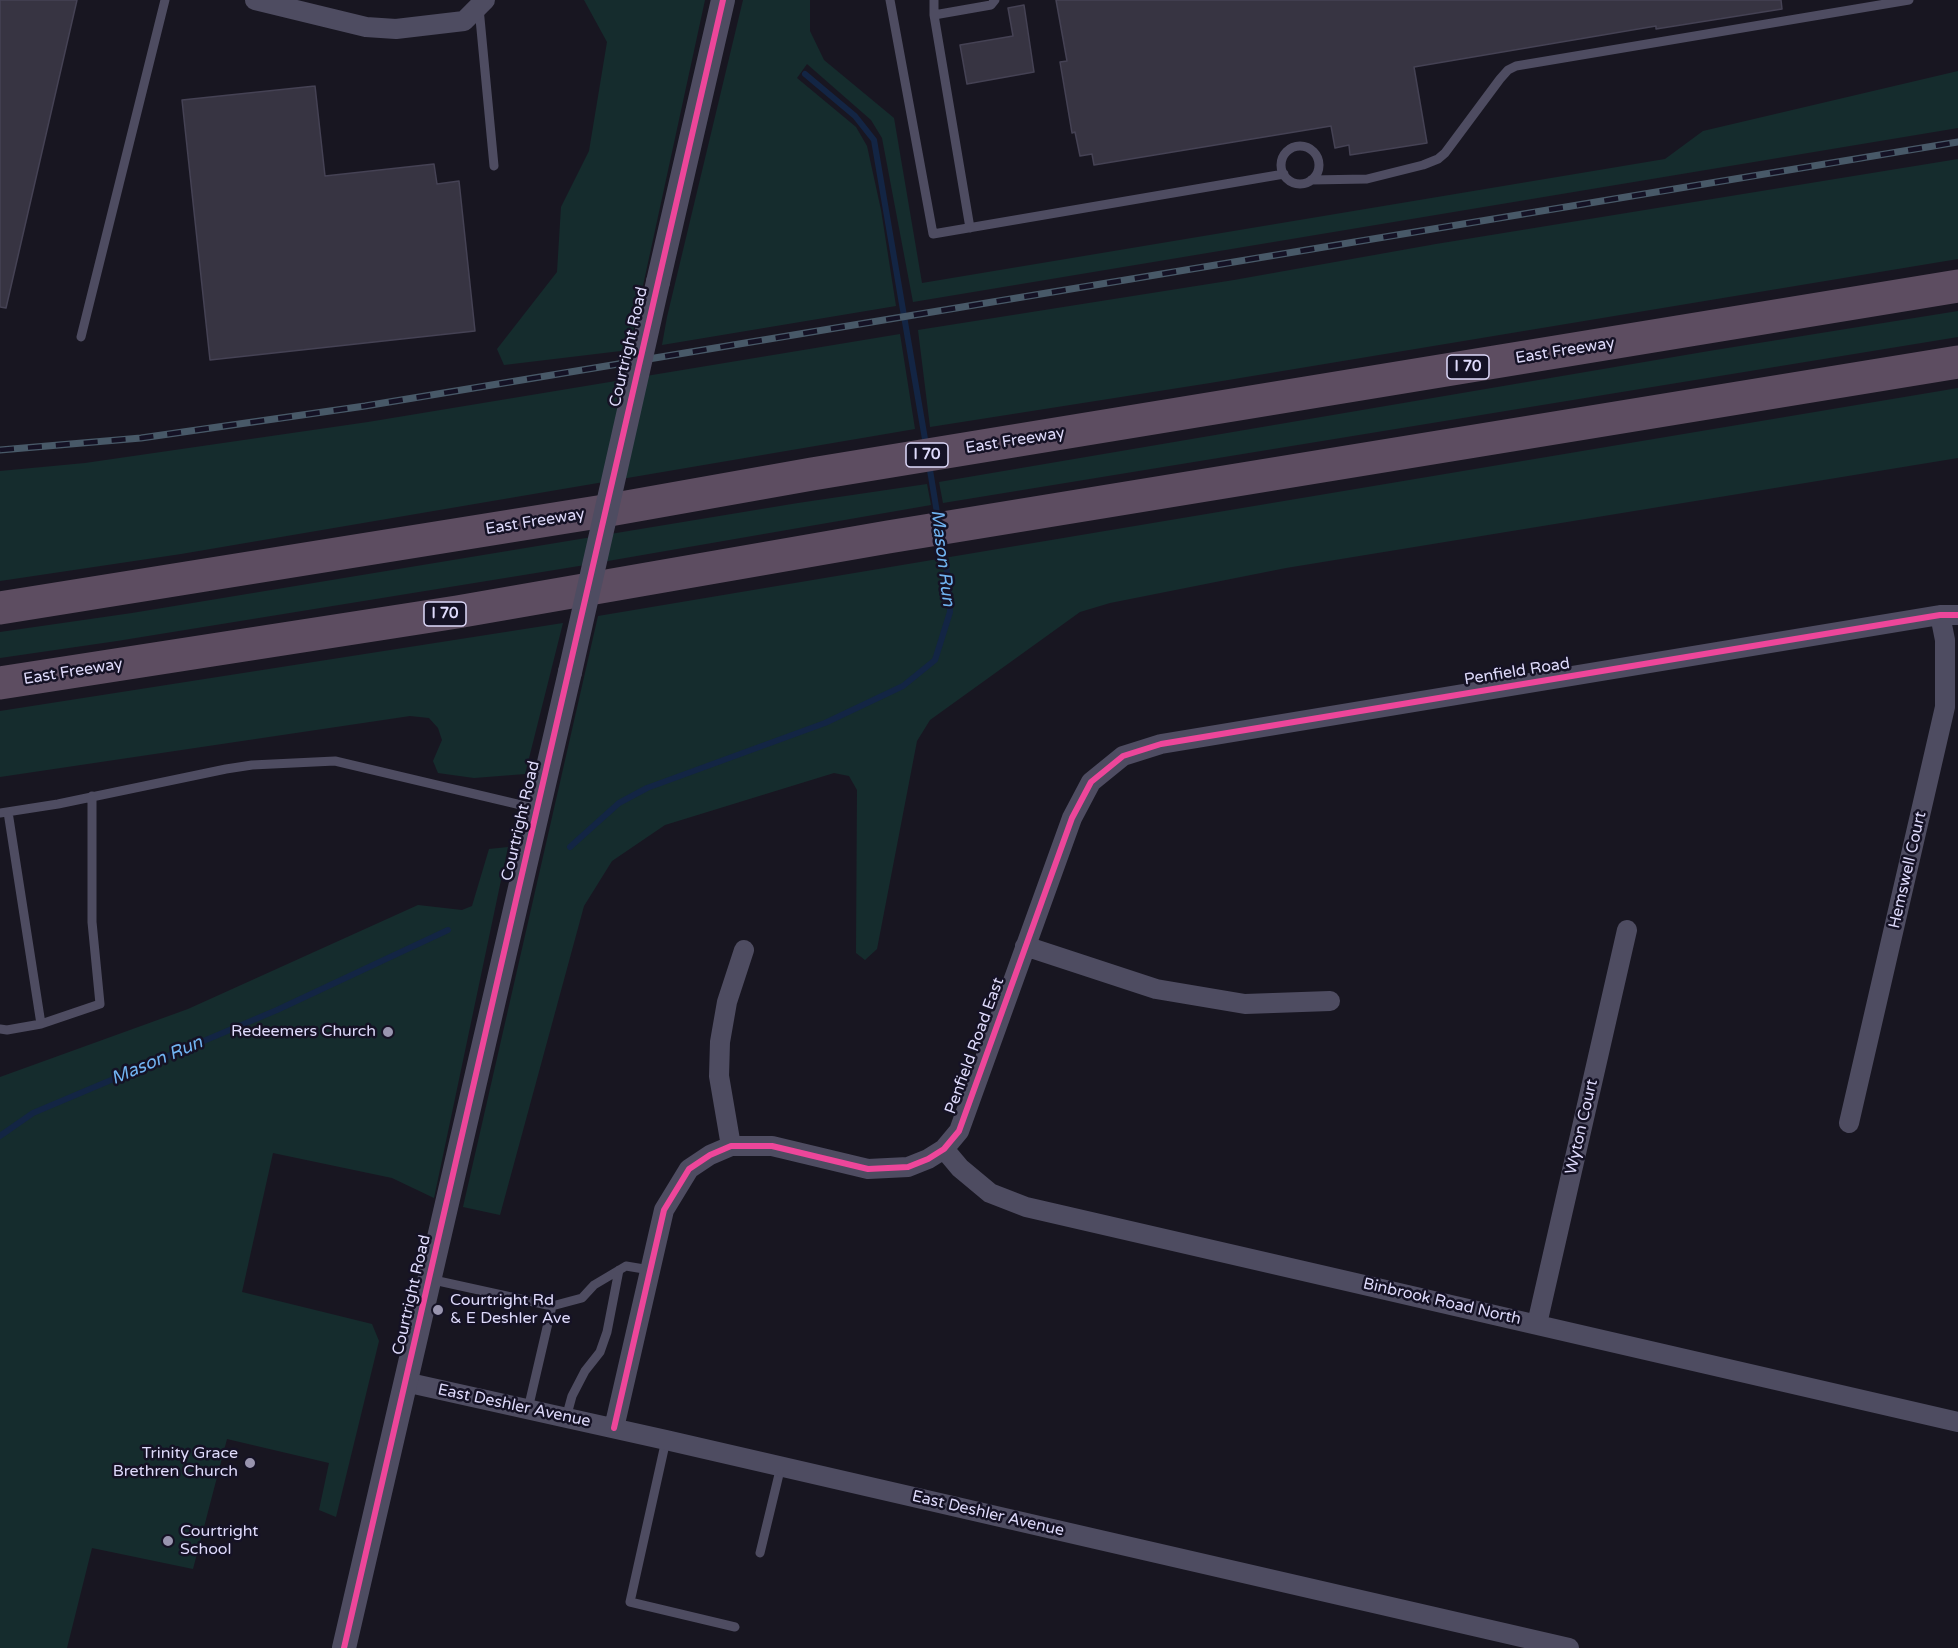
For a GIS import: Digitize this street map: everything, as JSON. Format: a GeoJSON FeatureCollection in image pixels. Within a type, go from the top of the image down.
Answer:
{"type":"FeatureCollection","features":[{"type":"Feature","properties":{"kind":"highway","name":"East Freeway"},"geometry":{"type":"LineString","coordinates":[[0,608],[604,511],[977,447],[1958,286]]}},
{"type":"Feature","properties":{"kind":"highway","name":"East Freeway"},"geometry":{"type":"LineString","coordinates":[[0,683],[445,614],[888,537],[1958,362]]}},
{"type":"Feature","properties":{"kind":"street"},"geometry":{"type":"LineString","coordinates":[[255,0],[366,27],[396,29],[464,21],[482,4]]}},
{"type":"Feature","properties":{"kind":"street","name":"Courtright Road"},"geometry":{"type":"LineString","coordinates":[[344,1648],[723,0]]}},
{"type":"Feature","properties":{"kind":"street","name":"Penfield Road"},"geometry":{"type":"LineString","coordinates":[[1091,782],[1123,756],[1161,744],[1949,615]]}},
{"type":"Feature","properties":{"kind":"street","name":"Hemswell Court"},"geometry":{"type":"LineString","coordinates":[[1849,1123],[1945,707],[1945,640],[1949,615]]}},
{"type":"Feature","properties":{"kind":"street","name":"Penfield Road East"},"geometry":{"type":"LineString","coordinates":[[614,1428],[664,1210],[689,1169],[710,1155],[732,1146],[772,1146],[868,1169],[908,1167],[944,1149],[959,1131],[1072,818],[1091,782]]}},
{"type":"Feature","properties":{"kind":"street","name":"Wyton Court"},"geometry":{"type":"LineString","coordinates":[[1537,1324],[1627,930]]}},
{"type":"Feature","properties":{"kind":"street"},"geometry":{"type":"LineString","coordinates":[[1025,946],[1156,989],[1245,1004],[1330,1001]]}},
{"type":"Feature","properties":{"kind":"street"},"geometry":{"type":"LineString","coordinates":[[732,1146],[719,1076],[720,1042],[727,1002],[744,950]]}},
{"type":"Feature","properties":{"kind":"street","name":"Binbrook Road North"},"geometry":{"type":"LineString","coordinates":[[944,1149],[960,1168],[990,1193],[1026,1206],[1958,1422]]}},
{"type":"Feature","properties":{"kind":"street","name":"East Deshler Avenue"},"geometry":{"type":"LineString","coordinates":[[405,1382],[781,1466],[1569,1648]]}},
{"type":"Feature","properties":{"kind":"lane"},"geometry":{"type":"LineString","coordinates":[[81,338],[165,0]]}},
{"type":"Feature","properties":{"kind":"lane"},"geometry":{"type":"LineString","coordinates":[[890,0],[933,234],[1284,174]]}},
{"type":"Feature","properties":{"kind":"lane"},"geometry":{"type":"LineString","coordinates":[[934,0],[934,15],[970,228]]}},
{"type":"Feature","properties":{"kind":"lane"},"geometry":{"type":"LineString","coordinates":[[934,15],[991,4],[995,0]]}},
{"type":"Feature","properties":{"kind":"lane"},"geometry":{"type":"LineString","coordinates":[[1311,180],[1318,170],[1318,158],[1311,149],[1294,147],[1284,155],[1282,161],[1284,174],[1299,184],[1311,180],[1367,178],[1423,165],[1438,159],[1445,153],[1500,79],[1508,70],[1516,66],[1909,0]]}},
{"type":"Feature","properties":{"kind":"lane"},"geometry":{"type":"LineString","coordinates":[[482,4],[494,166]]}},
{"type":"Feature","properties":{"kind":"lane"},"geometry":{"type":"LineString","coordinates":[[41,1024],[4,812],[58,804],[252,765],[334,761],[538,809]]}},
{"type":"Feature","properties":{"kind":"lane"},"geometry":{"type":"LineString","coordinates":[[0,1029],[7,1030],[41,1024],[100,1004],[92,922],[92,796]]}},
{"type":"Feature","properties":{"kind":"lane"},"geometry":{"type":"LineString","coordinates":[[429,1279],[552,1306],[582,1298],[594,1285],[626,1266],[650,1270]]}},
{"type":"Feature","properties":{"kind":"lane"},"geometry":{"type":"LineString","coordinates":[[566,1418],[576,1388],[585,1371],[600,1352],[607,1332],[619,1270]]}},
{"type":"Feature","properties":{"kind":"lane"},"geometry":{"type":"LineString","coordinates":[[528,1409],[552,1306]]}},
{"type":"Feature","properties":{"kind":"lane"},"geometry":{"type":"LineString","coordinates":[[666,1440],[630,1602],[735,1627]]}},
{"type":"Feature","properties":{"kind":"lane"},"geometry":{"type":"LineString","coordinates":[[760,1553],[781,1466]]}},
{"type":"Feature","properties":{"kind":"green space"},"geometry":{"type":"Polygon","coordinates":[[[584,0],[705,0],[629,350],[504,365],[497,349],[557,272],[561,207],[589,151],[607,42],[584,0]]]}},
{"type":"Feature","properties":{"kind":"green space"},"geometry":{"type":"Polygon","coordinates":[[[743,0],[810,0],[810,31],[824,60],[894,118],[922,283],[1665,159],[1703,131],[1958,71],[1958,128],[913,302],[882,138],[871,120],[807,64],[797,78],[856,127],[867,146],[881,210],[896,306],[662,345],[743,0]]]}},
{"type":"Feature","properties":{"kind":"green space"},"geometry":{"type":"Polygon","coordinates":[[[1958,159],[1958,259],[930,427],[918,330],[1234,280],[1436,244],[1958,159]]]}},
{"type":"Feature","properties":{"kind":"green space"},"geometry":{"type":"Polygon","coordinates":[[[1958,311],[1958,337],[943,503],[939,482],[1709,351],[1958,311]]]}},
{"type":"Feature","properties":{"kind":"green space"},"geometry":{"type":"Polygon","coordinates":[[[900,334],[915,429],[181,554],[0,581],[0,471],[85,463],[368,422],[900,334]]]}},
{"type":"Feature","properties":{"kind":"green space"},"geometry":{"type":"Polygon","coordinates":[[[1958,388],[1958,458],[1286,568],[1110,603],[1080,612],[930,720],[917,741],[877,949],[865,960],[856,953],[857,790],[849,776],[834,773],[665,825],[612,861],[584,906],[500,1215],[463,1207],[598,616],[1958,388]]]}},
{"type":"Feature","properties":{"kind":"green space"},"geometry":{"type":"Polygon","coordinates":[[[927,484],[931,505],[579,566],[0,658],[0,632],[132,613],[798,503],[927,484]]]}},
{"type":"Feature","properties":{"kind":"green space"},"geometry":{"type":"Polygon","coordinates":[[[563,623],[525,774],[474,778],[438,773],[433,761],[442,740],[438,728],[429,718],[410,716],[0,777],[0,711],[563,623]]]}},
{"type":"Feature","properties":{"kind":"green space"},"geometry":{"type":"Polygon","coordinates":[[[508,847],[434,1198],[392,1178],[273,1153],[242,1292],[372,1324],[379,1341],[336,1517],[319,1510],[329,1463],[227,1439],[193,1569],[92,1548],[67,1648],[0,1648],[0,1077],[188,1009],[418,905],[462,910],[472,906],[489,849],[508,847]]]}},
{"type":"Feature","properties":{"kind":"building"},"geometry":{"type":"Polygon","coordinates":[[[0,0],[77,0],[6,308],[0,307],[0,0]]]}},
{"type":"Feature","properties":{"kind":"building"},"geometry":{"type":"Polygon","coordinates":[[[1056,0],[1781,0],[1782,9],[1656,29],[1656,26],[1414,67],[1427,143],[1350,155],[1349,145],[1335,148],[1331,126],[1094,165],[1092,154],[1080,156],[1075,132],[1072,133],[1060,62],[1067,61],[1056,0]]]}},
{"type":"Feature","properties":{"kind":"building"},"geometry":{"type":"Polygon","coordinates":[[[1024,5],[1034,72],[967,84],[960,45],[1013,36],[1008,8],[1024,5]]]}},
{"type":"Feature","properties":{"kind":"building"},"geometry":{"type":"Polygon","coordinates":[[[315,86],[325,176],[434,164],[437,184],[459,181],[475,331],[210,360],[182,100],[315,86]]]}},
{"type":"Feature","properties":{"kind":"waterway","name":"Mason Run"},"geometry":{"type":"LineString","coordinates":[[805,74],[855,116],[874,140],[926,445]]}},
{"type":"Feature","properties":{"kind":"waterway","name":"Mason Run"},"geometry":{"type":"LineString","coordinates":[[929,464],[938,519]]}},
{"type":"Feature","properties":{"kind":"waterway","name":"Mason Run"},"geometry":{"type":"LineString","coordinates":[[570,847],[619,803],[647,788],[825,723],[903,686],[935,660],[950,612],[948,578],[941,538]]}},
{"type":"Feature","properties":{"kind":"waterway","name":"Mason Run"},"geometry":{"type":"LineString","coordinates":[[0,1136],[33,1113],[277,1010],[448,930]]}},
{"type":"Feature","properties":{"kind":"railway"},"geometry":{"type":"LineString","coordinates":[[0,450],[141,438],[365,406],[1958,142]]}},
{"type":"Feature","properties":{"kind":"cycle path"},"geometry":{"type":"LineString","coordinates":[[344,1648],[723,0]]}},
{"type":"Feature","properties":{"kind":"cycle path"},"geometry":{"type":"LineString","coordinates":[[614,1428],[664,1210],[689,1169],[710,1155],[731,1146],[772,1146],[868,1169],[908,1167],[944,1149],[959,1131],[1072,818],[1091,782],[1123,756],[1161,744],[1940,615],[1958,615]]}},
{"type":"Feature","properties":{"kind":"place","name":"Redeemers Church"},"geometry":{"type":"Point","coordinates":[388,1032]}},
{"type":"Feature","properties":{"kind":"place","name":"Courtright Rd & E Deshler Ave"},"geometry":{"type":"Point","coordinates":[438,1310]}},
{"type":"Feature","properties":{"kind":"place","name":"Trinity Grace Brethren Church"},"geometry":{"type":"Point","coordinates":[250,1463]}},
{"type":"Feature","properties":{"kind":"place","name":"Courtright School"},"geometry":{"type":"Point","coordinates":[168,1541]}}]}
